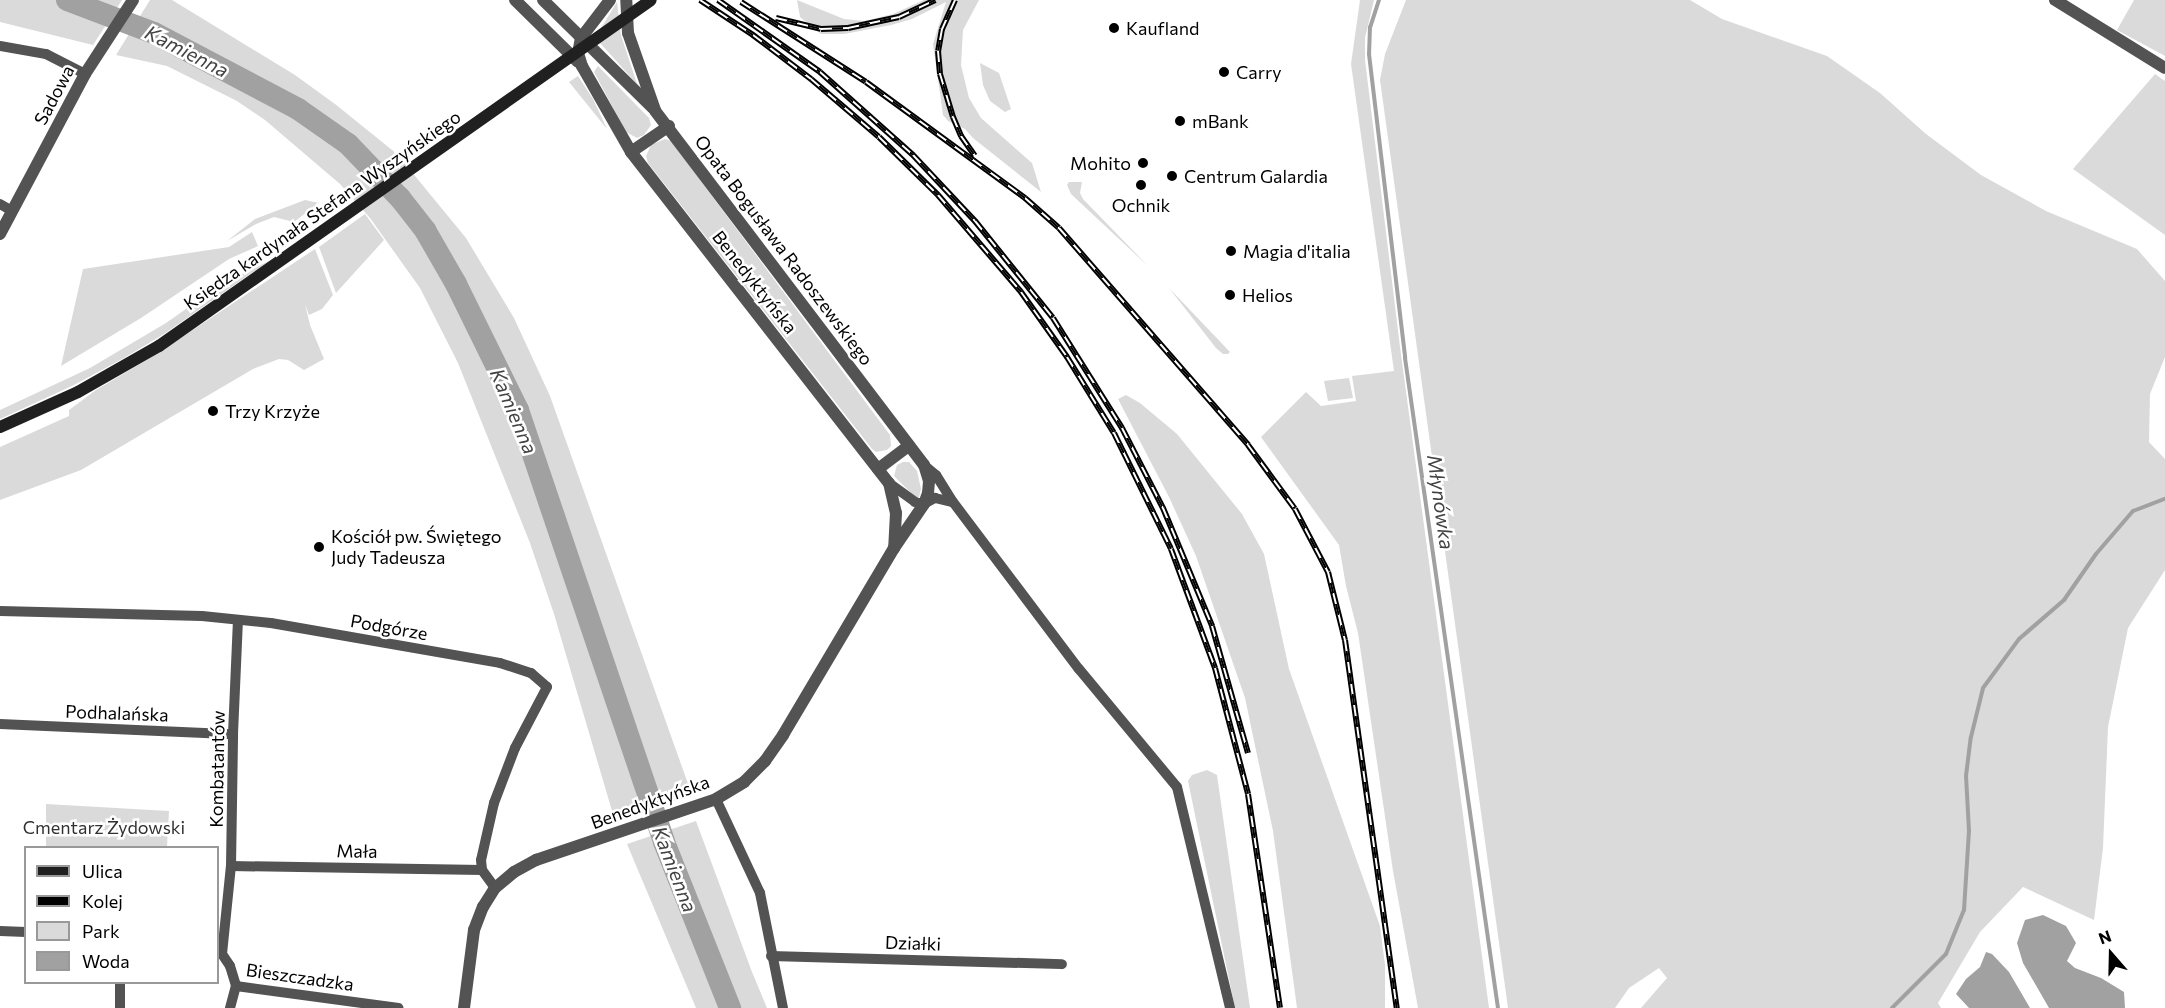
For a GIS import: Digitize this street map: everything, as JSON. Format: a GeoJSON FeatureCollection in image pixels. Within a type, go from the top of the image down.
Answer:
{"type":"FeatureCollection","features":[{"type":"Feature","properties":{"kind":"main road","name":"Księdza kardynała Stefana Wyszyńskiego"},"geometry":{"type":"LineString","coordinates":[[0,427],[68,397],[159,346],[651,0]]}},
{"type":"Feature","properties":{"kind":"street","name":"Sadowa"},"geometry":{"type":"LineString","coordinates":[[0,234],[85,74],[133,0]]}},
{"type":"Feature","properties":{"kind":"street"},"geometry":{"type":"LineString","coordinates":[[515,0],[582,66]]}},
{"type":"Feature","properties":{"kind":"street"},"geometry":{"type":"LineString","coordinates":[[543,0],[655,110]]}},
{"type":"Feature","properties":{"kind":"street"},"geometry":{"type":"LineString","coordinates":[[581,38],[610,0]]}},
{"type":"Feature","properties":{"kind":"street","name":"Opata Bogusława Radoszewskiego"},"geometry":{"type":"LineString","coordinates":[[626,0],[628,33],[655,110],[909,446],[924,465],[936,475],[953,502],[1079,669],[1177,787],[1230,1008]]}},
{"type":"Feature","properties":{"kind":"street"},"geometry":{"type":"LineString","coordinates":[[2055,0],[2165,68]]}},
{"type":"Feature","properties":{"kind":"street","name":"Benedyktyńska"},"geometry":{"type":"LineString","coordinates":[[581,38],[578,52],[582,66],[631,152],[889,483],[896,513],[894,548]]}},
{"type":"Feature","properties":{"kind":"street"},"geometry":{"type":"LineString","coordinates":[[0,46],[46,54],[85,74]]}},
{"type":"Feature","properties":{"kind":"street"},"geometry":{"type":"LineString","coordinates":[[631,152],[669,126]]}},
{"type":"Feature","properties":{"kind":"street"},"geometry":{"type":"LineString","coordinates":[[0,204],[12,211]]}},
{"type":"Feature","properties":{"kind":"street"},"geometry":{"type":"LineString","coordinates":[[878,469],[909,446]]}},
{"type":"Feature","properties":{"kind":"street","name":"Benedyktyńska"},"geometry":{"type":"LineString","coordinates":[[464,1008],[474,930],[483,907],[495,888],[514,872],[536,860],[716,800],[744,782],[765,760],[894,548],[924,504],[929,481],[924,465]]}},
{"type":"Feature","properties":{"kind":"street"},"geometry":{"type":"LineString","coordinates":[[889,483],[915,502],[924,504],[935,498],[953,502]]}},
{"type":"Feature","properties":{"kind":"street","name":"Podgórze"},"geometry":{"type":"LineString","coordinates":[[0,611],[202,616],[271,623],[500,663],[531,674],[547,687],[515,748],[494,803],[481,860],[482,870]]}},
{"type":"Feature","properties":{"kind":"street","name":"Kombatantów"},"geometry":{"type":"LineString","coordinates":[[220,953],[231,866],[238,620]]}},
{"type":"Feature","properties":{"kind":"street","name":"Podhalańska"},"geometry":{"type":"LineString","coordinates":[[0,724],[233,734]]}},
{"type":"Feature","properties":{"kind":"street"},"geometry":{"type":"LineString","coordinates":[[716,800],[760,893],[783,1008]]}},
{"type":"Feature","properties":{"kind":"street","name":"Mała"},"geometry":{"type":"LineString","coordinates":[[231,866],[482,870]]}},
{"type":"Feature","properties":{"kind":"street"},"geometry":{"type":"LineString","coordinates":[[482,870],[495,888]]}},
{"type":"Feature","properties":{"kind":"street"},"geometry":{"type":"LineString","coordinates":[[0,931],[24,932]]}},
{"type":"Feature","properties":{"kind":"street","name":"Bieszczadzka"},"geometry":{"type":"LineString","coordinates":[[220,953],[230,966],[236,986],[399,1008]]}},
{"type":"Feature","properties":{"kind":"street","name":"Działki"},"geometry":{"type":"LineString","coordinates":[[771,956],[1058,964]]}},
{"type":"Feature","properties":{"kind":"street"},"geometry":{"type":"LineString","coordinates":[[120,984],[120,1008]]}},
{"type":"Feature","properties":{"kind":"street"},"geometry":{"type":"LineString","coordinates":[[230,1008],[236,986]]}},
{"type":"Feature","properties":{"kind":"green space"},"geometry":{"type":"Polygon","coordinates":[[[0,0],[122,0],[93,45],[0,22],[0,0]]]}},
{"type":"Feature","properties":{"kind":"green space"},"geometry":{"type":"Polygon","coordinates":[[[150,0],[172,0],[295,75],[335,104],[397,154],[466,238],[514,318],[550,396],[692,795],[615,821],[554,614],[530,543],[458,363],[420,288],[370,218],[340,184],[265,120],[237,101],[167,66],[116,55],[150,0]]]}},
{"type":"Feature","properties":{"kind":"green space"},"geometry":{"type":"Polygon","coordinates":[[[797,0],[844,19],[864,21],[893,14],[924,0],[979,0],[963,30],[961,65],[969,98],[981,118],[1032,163],[1041,192],[973,138],[965,129],[948,121],[943,115],[933,44],[946,2],[912,19],[891,25],[844,34],[821,34],[800,17],[797,0]]]}},
{"type":"Feature","properties":{"kind":"green space"},"geometry":{"type":"Polygon","coordinates":[[[1360,0],[1374,0],[1365,38],[1365,60],[1400,347],[1489,1008],[1418,1008],[1393,871],[1358,633],[1346,586],[1339,545],[1261,437],[1306,392],[1321,406],[1356,401],[1352,376],[1394,371],[1351,64],[1360,0]]]}},
{"type":"Feature","properties":{"kind":"green space"},"geometry":{"type":"Polygon","coordinates":[[[1406,0],[1690,0],[1722,19],[1827,56],[1880,93],[1926,134],[1981,175],[2046,211],[2137,249],[2165,281],[2165,357],[2150,394],[2149,442],[2165,459],[2165,570],[2128,628],[2108,727],[2103,848],[2094,920],[2023,887],[1980,932],[1938,1003],[1941,1008],[1641,1008],[1667,978],[1659,968],[1629,988],[1615,1008],[1508,1008],[1380,80],[1385,54],[1406,0]]]}},
{"type":"Feature","properties":{"kind":"green space"},"geometry":{"type":"Polygon","coordinates":[[[2134,0],[2165,0],[2165,56],[2117,30],[2134,0]]]}},
{"type":"Feature","properties":{"kind":"green space"},"geometry":{"type":"Polygon","coordinates":[[[617,2],[621,35],[637,84],[600,43],[598,33],[617,2]]]}},
{"type":"Feature","properties":{"kind":"green space"},"geometry":{"type":"Polygon","coordinates":[[[980,63],[999,73],[1011,109],[1005,112],[990,101],[983,85],[980,63]]]}},
{"type":"Feature","properties":{"kind":"green space"},"geometry":{"type":"Polygon","coordinates":[[[598,66],[649,118],[651,125],[644,135],[637,138],[626,132],[594,72],[598,66]]]}},
{"type":"Feature","properties":{"kind":"green space"},"geometry":{"type":"Polygon","coordinates":[[[2155,74],[2165,81],[2165,235],[2073,169],[2155,74]]]}},
{"type":"Feature","properties":{"kind":"green space"},"geometry":{"type":"Polygon","coordinates":[[[578,76],[593,99],[607,129],[569,82],[578,76]]]}},
{"type":"Feature","properties":{"kind":"green space"},"geometry":{"type":"Polygon","coordinates":[[[665,139],[671,141],[890,435],[891,446],[887,450],[876,452],[872,449],[648,163],[646,156],[651,145],[665,139]]]}},
{"type":"Feature","properties":{"kind":"green space"},"geometry":{"type":"Polygon","coordinates":[[[1069,182],[1082,182],[1080,193],[1083,199],[1148,266],[1071,194],[1067,185],[1069,182]]]}},
{"type":"Feature","properties":{"kind":"green space"},"geometry":{"type":"Polygon","coordinates":[[[305,200],[319,203],[294,222],[274,217],[256,224],[227,241],[255,219],[305,200]]]}},
{"type":"Feature","properties":{"kind":"green space"},"geometry":{"type":"Polygon","coordinates":[[[365,214],[384,240],[336,293],[319,247],[365,214]]]}},
{"type":"Feature","properties":{"kind":"green space"},"geometry":{"type":"Polygon","coordinates":[[[252,232],[258,246],[229,259],[141,318],[61,366],[83,269],[229,247],[252,232]]]}},
{"type":"Feature","properties":{"kind":"green space"},"geometry":{"type":"Polygon","coordinates":[[[315,249],[333,295],[322,309],[309,315],[305,304],[310,325],[324,359],[304,370],[288,360],[279,359],[253,369],[81,470],[0,500],[0,447],[69,416],[69,410],[96,390],[152,357],[315,249]]]}},
{"type":"Feature","properties":{"kind":"green space"},"geometry":{"type":"Polygon","coordinates":[[[269,261],[164,334],[124,358],[74,385],[0,419],[0,410],[90,368],[166,323],[223,283],[269,261]]]}},
{"type":"Feature","properties":{"kind":"green space"},"geometry":{"type":"Polygon","coordinates":[[[1169,288],[1230,352],[1228,354],[1223,354],[1216,348],[1169,288]]]}},
{"type":"Feature","properties":{"kind":"green space"},"geometry":{"type":"Polygon","coordinates":[[[1349,378],[1353,398],[1328,401],[1324,381],[1349,378]]]}},
{"type":"Feature","properties":{"kind":"green space"},"geometry":{"type":"Polygon","coordinates":[[[1126,395],[1140,403],[1177,434],[1242,514],[1264,554],[1289,669],[1380,926],[1385,965],[1385,1008],[1297,1008],[1273,831],[1245,698],[1196,556],[1169,497],[1118,399],[1126,395]]]}},
{"type":"Feature","properties":{"kind":"green space"},"geometry":{"type":"Polygon","coordinates":[[[909,462],[917,471],[921,489],[919,497],[915,497],[894,476],[897,465],[909,462]]]}},
{"type":"Feature","properties":{"kind":"green space"},"geometry":{"type":"Polygon","coordinates":[[[1207,770],[1217,775],[1250,1008],[1235,1008],[1188,781],[1192,775],[1207,770]]]}},
{"type":"Feature","properties":{"kind":"green space","name":"Cmentarz Żydowski"},"geometry":{"type":"Polygon","coordinates":[[[46,804],[169,811],[167,846],[46,846],[46,804]]]}},
{"type":"Feature","properties":{"kind":"green space"},"geometry":{"type":"Polygon","coordinates":[[[696,821],[767,1008],[696,1008],[627,844],[696,821]]]}},
{"type":"Feature","properties":{"kind":"water"},"geometry":{"type":"Polygon","coordinates":[[[2043,915],[2066,926],[2076,943],[2067,961],[2075,968],[2101,978],[2124,992],[2125,1008],[2049,1008],[2023,963],[2017,943],[2025,920],[2043,915]]]}},
{"type":"Feature","properties":{"kind":"water"},"geometry":{"type":"Polygon","coordinates":[[[1986,952],[1992,954],[2009,972],[2030,1008],[1969,1008],[1956,994],[1966,979],[1980,967],[1986,952]]]}},
{"type":"Feature","properties":{"kind":"waterway","name":"Kamienna"},"geometry":{"type":"LineString","coordinates":[[67,0],[154,33],[298,109],[348,144],[400,198],[425,230],[456,284],[518,410],[664,842],[730,1008]]}},
{"type":"Feature","properties":{"kind":"waterway","name":"Młynówka"},"geometry":{"type":"LineString","coordinates":[[1379,0],[1370,27],[1369,54],[1405,358],[1498,1008]]}},
{"type":"Feature","properties":{"kind":"waterway"},"geometry":{"type":"LineString","coordinates":[[1892,1008],[1946,954],[1964,910],[1969,831],[1966,776],[1971,737],[1983,688],[2019,639],[2064,600],[2096,554],[2133,511],[2165,499]]}},
{"type":"Feature","properties":{"kind":"railway"},"geometry":{"type":"LineString","coordinates":[[700,0],[753,35],[811,79],[879,137],[938,195],[1021,292],[1067,357],[1114,433],[1171,549],[1215,668],[1248,794],[1280,1008]]}},
{"type":"Feature","properties":{"kind":"railway"},"geometry":{"type":"LineString","coordinates":[[718,0],[820,72],[913,155],[975,221],[1053,318],[1122,428],[1163,508],[1212,626],[1248,753]]}},
{"type":"Feature","properties":{"kind":"railway"},"geometry":{"type":"LineString","coordinates":[[776,18],[821,29],[848,28],[899,17],[935,0]]}},
{"type":"Feature","properties":{"kind":"railway"},"geometry":{"type":"LineString","coordinates":[[955,0],[942,29],[938,51],[940,74],[961,136],[975,156]]}},
{"type":"Feature","properties":{"kind":"railway"},"geometry":{"type":"LineString","coordinates":[[741,2],[866,82],[1025,198],[1059,228],[1248,445],[1295,509],[1328,572],[1345,640],[1397,1008]]}},
{"type":"Feature","properties":{"kind":"place","name":"Kaufland"},"geometry":{"type":"Point","coordinates":[1114,28]}},
{"type":"Feature","properties":{"kind":"place","name":"Carry"},"geometry":{"type":"Point","coordinates":[1224,72]}},
{"type":"Feature","properties":{"kind":"place","name":"mBank"},"geometry":{"type":"Point","coordinates":[1180,121]}},
{"type":"Feature","properties":{"kind":"place","name":"Mohito"},"geometry":{"type":"Point","coordinates":[1143,163]}},
{"type":"Feature","properties":{"kind":"place","name":"Centrum Galardia"},"geometry":{"type":"Point","coordinates":[1172,176]}},
{"type":"Feature","properties":{"kind":"place","name":"Ochnik"},"geometry":{"type":"Point","coordinates":[1141,185]}},
{"type":"Feature","properties":{"kind":"place","name":"Magia d'italia"},"geometry":{"type":"Point","coordinates":[1231,251]}},
{"type":"Feature","properties":{"kind":"place","name":"Helios"},"geometry":{"type":"Point","coordinates":[1230,295]}},
{"type":"Feature","properties":{"kind":"place","name":"Trzy Krzyże"},"geometry":{"type":"Point","coordinates":[213,411]}},
{"type":"Feature","properties":{"kind":"place","name":"Kościół pw. Świętego Judy Tadeusza"},"geometry":{"type":"Point","coordinates":[319,547]}}]}
